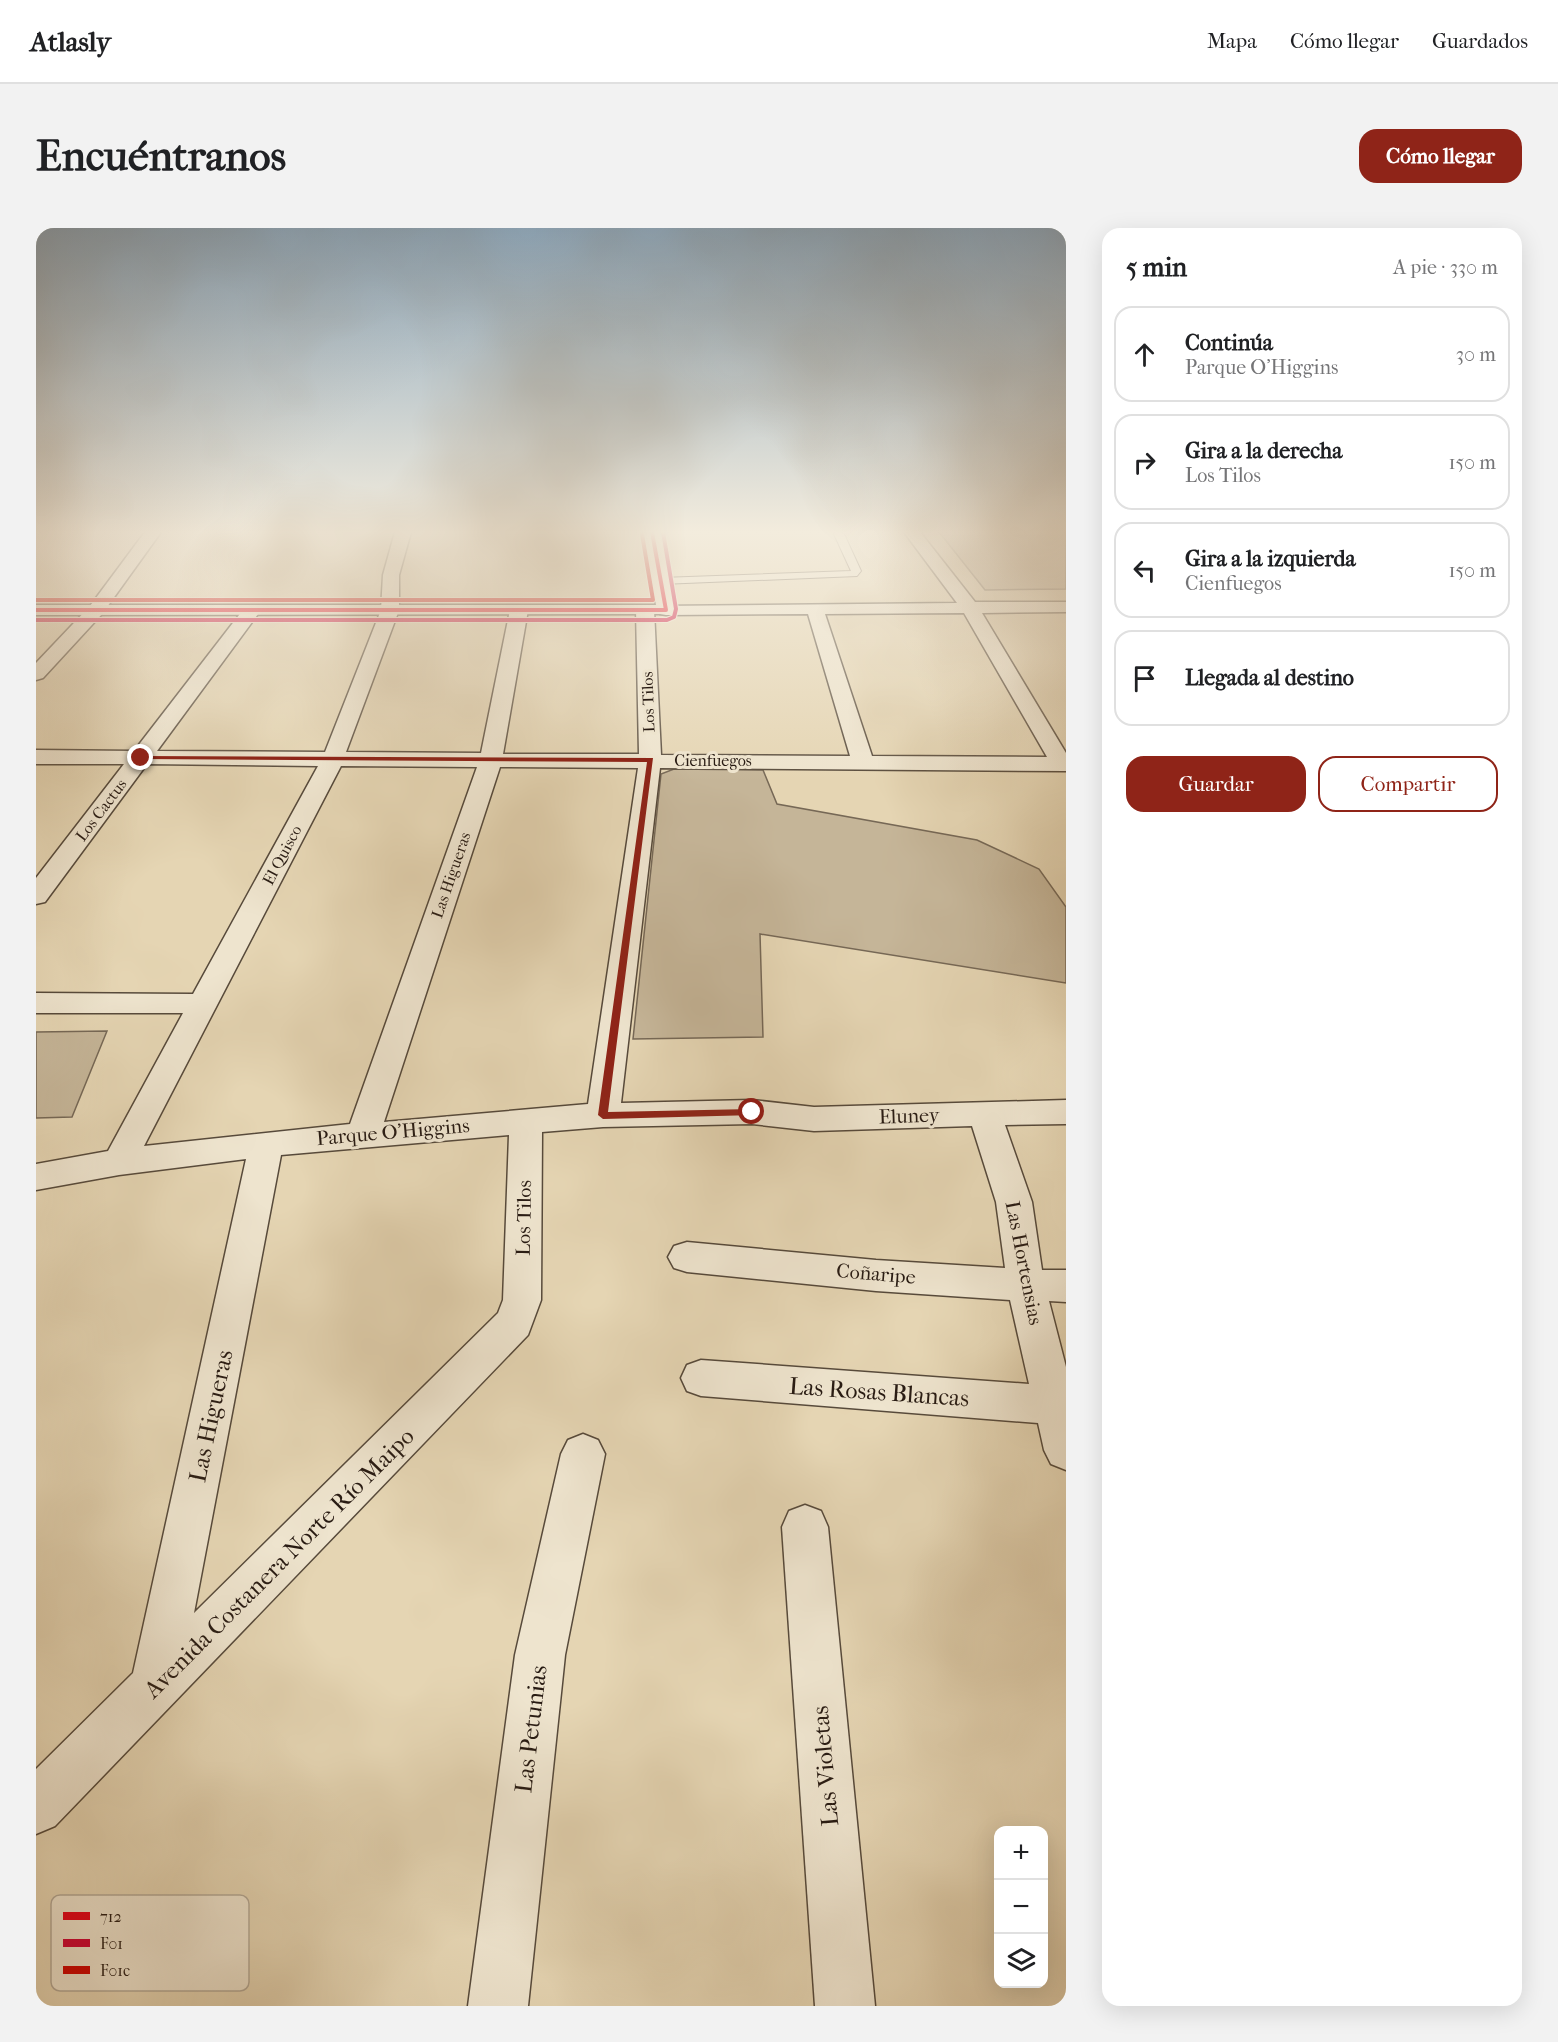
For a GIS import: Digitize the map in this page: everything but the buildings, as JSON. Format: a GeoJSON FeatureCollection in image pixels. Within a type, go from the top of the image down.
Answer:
{"type":"FeatureCollection","features":[{"type":"Feature","properties":{"kind":"street"},"geometry":{"type":"LineString","coordinates":[[36,674],[91,615]]}},
{"type":"Feature","properties":{"kind":"street","name":"Los Cactus"},"geometry":{"type":"LineString","coordinates":[[36,896],[248,615]]}},
{"type":"Feature","properties":{"kind":"street","name":"El Quisco"},"geometry":{"type":"LineString","coordinates":[[119,1162],[333,759],[388,615]]}},
{"type":"Feature","properties":{"kind":"street","name":"Las Higueras"},"geometry":{"type":"LineString","coordinates":[[363,1135],[491,759],[518,615]]}},
{"type":"Feature","properties":{"kind":"street","name":"Los Tilos"},"geometry":{"type":"LineString","coordinates":[[603,1115],[650,760],[655,615]]}},
{"type":"Feature","properties":{"kind":"street"},"geometry":{"type":"LineString","coordinates":[[817,615],[863,762]]}},
{"type":"Feature","properties":{"kind":"street"},"geometry":{"type":"LineString","coordinates":[[974,615],[1061,768]]}},
{"type":"Feature","properties":{"kind":"street","name":"Cienfuegos"},"geometry":{"type":"LineString","coordinates":[[36,757],[863,762],[1061,768]]}},
{"type":"Feature","properties":{"kind":"street"},"geometry":{"type":"LineString","coordinates":[[36,1003],[203,1004]]}},
{"type":"Feature","properties":{"kind":"street","name":"Parque O'Higgins"},"geometry":{"type":"LineString","coordinates":[[36,1177],[119,1162],[363,1135],[603,1115],[752,1112]]}},
{"type":"Feature","properties":{"kind":"street","name":"Eluney"},"geometry":{"type":"LineString","coordinates":[[752,1112],[814,1119],[1066,1112]]}},
{"type":"Feature","properties":{"kind":"street","name":"Las Hortensias"},"geometry":{"type":"LineString","coordinates":[[984,1113],[1014,1202],[1026,1286],[1061,1406],[1066,1450]]}},
{"type":"Feature","properties":{"kind":"street","name":"Los Tilos"},"geometry":{"type":"LineString","coordinates":[[518,1316],[522,1300],[526,1121]]}},
{"type":"Feature","properties":{"kind":"street","name":"Las Higueras"},"geometry":{"type":"LineString","coordinates":[[155,1688],[266,1144]]}},
{"type":"Feature","properties":{"kind":"street","name":"Coñaripe"},"geometry":{"type":"LineString","coordinates":[[687,1257],[1026,1286],[1066,1286]]}},
{"type":"Feature","properties":{"kind":"street","name":"Avenida Costanera Norte Río Maipo"},"geometry":{"type":"LineString","coordinates":[[36,1807],[508,1330],[518,1316]]}},
{"type":"Feature","properties":{"kind":"street","name":"Las Rosas Blancas"},"geometry":{"type":"LineString","coordinates":[[701,1378],[1061,1406]]}},
{"type":"Feature","properties":{"kind":"street","name":"Las Petunias"},"geometry":{"type":"LineString","coordinates":[[498,2006],[540,1655],[583,1454]]}},
{"type":"Feature","properties":{"kind":"street","name":"Las Violetas"},"geometry":{"type":"LineString","coordinates":[[805,1527],[845,2006]]}},
{"type":"Feature","properties":{"kind":"shaded area"},"geometry":{"type":"Polygon","coordinates":[[[674,769],[763,770],[777,804],[977,840],[1039,869],[1066,907],[1066,983],[760,934],[763,1037],[633,1039],[661,774],[674,769]]]}},
{"type":"Feature","properties":{"kind":"shaded area"},"geometry":{"type":"Polygon","coordinates":[[[107,1031],[72,1117],[36,1118],[36,1032],[107,1031]]]}},
{"type":"Feature","properties":{"kind":"transit line","name":"F01"},"geometry":{"type":"LineString","coordinates":[[36,620],[667,620],[675,615]]}},
{"type":"Feature","properties":{"kind":"route"},"geometry":{"type":"LineString","coordinates":[[141,758],[650,760],[603,1115],[752,1112]]}}]}
